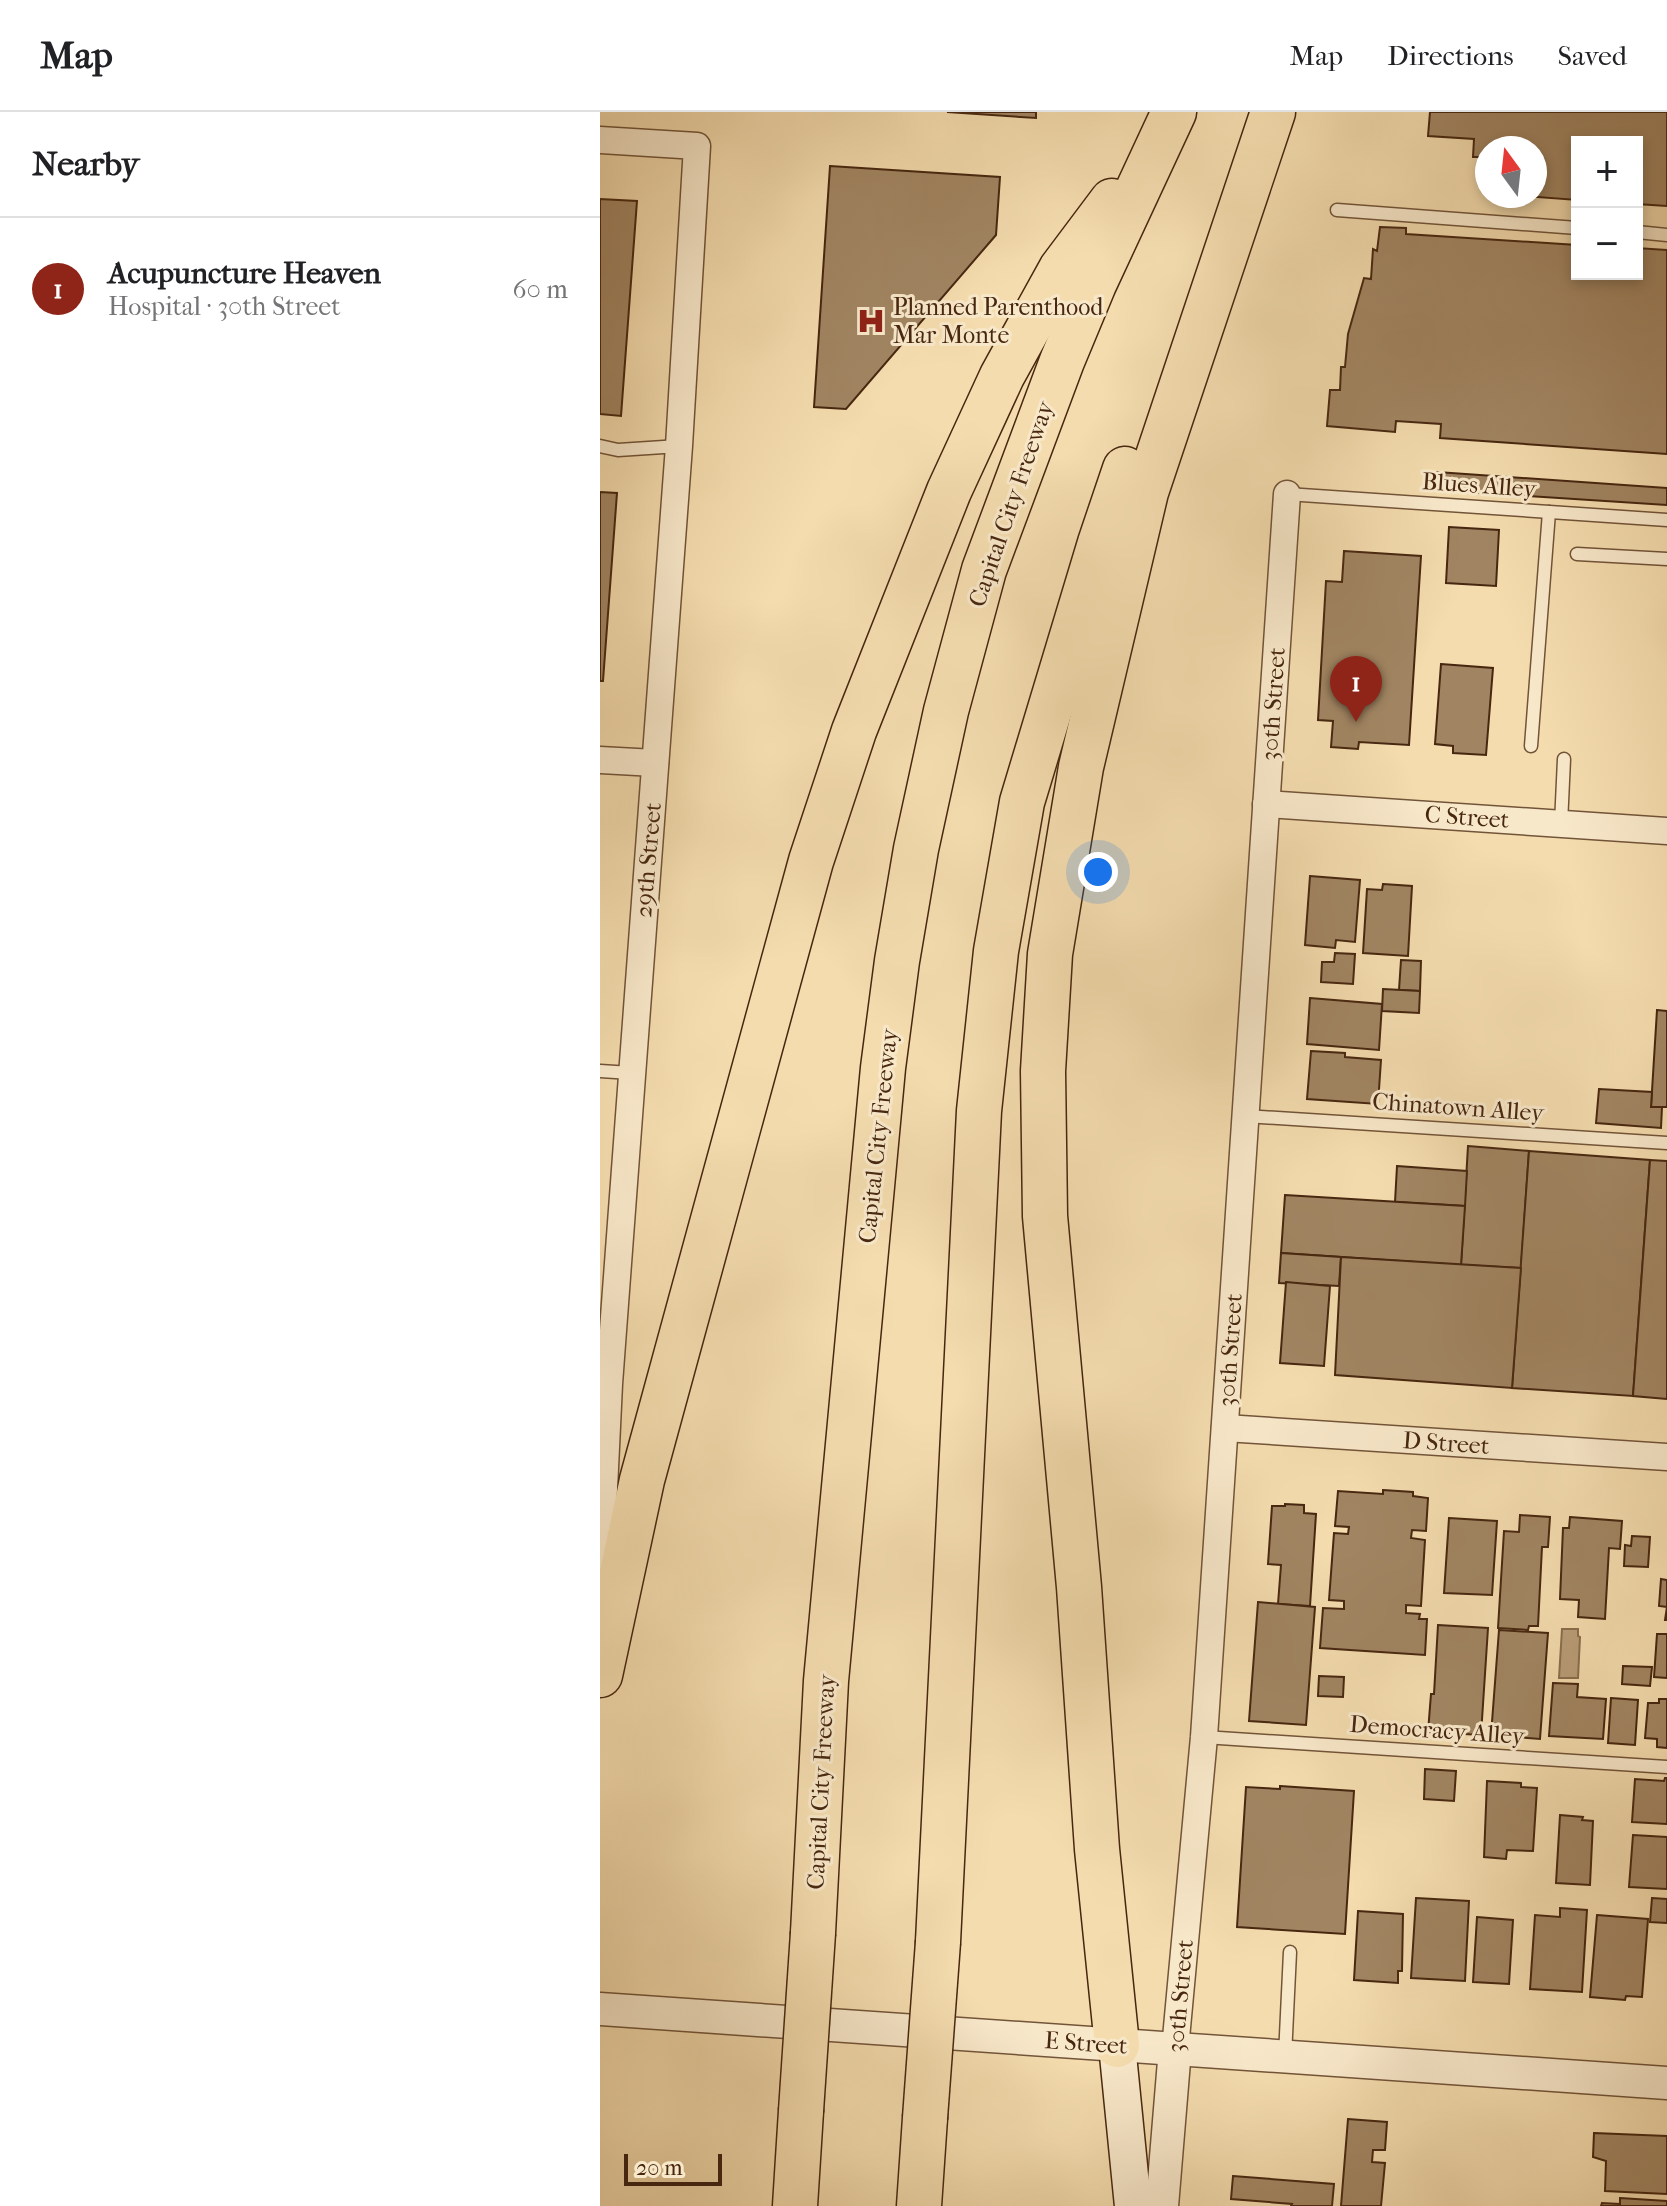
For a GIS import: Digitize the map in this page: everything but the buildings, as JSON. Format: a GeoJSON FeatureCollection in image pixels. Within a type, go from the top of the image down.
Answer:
{"type":"FeatureCollection","features":[{"type":"Feature","properties":{"kind":"highway"},"geometry":{"type":"LineString","coordinates":[[919,2206],[938,1942],[979,1111],[998,936],[1022,802],[1100,543],[1193,268],[1263,112]]}},
{"type":"Feature","properties":{"kind":"highway"},"geometry":{"type":"LineString","coordinates":[[1117,2045],[1097,1849],[1079,1587],[1045,1216],[1043,1071],[1050,954],[1081,767],[1146,492],[1273,112]]}},
{"type":"Feature","properties":{"kind":"highway"},"geometry":{"type":"LineString","coordinates":[[600,1675],[645,1465],[807,875],[854,731],[949,491],[1002,376],[1061,269],[1167,125]]}},
{"type":"Feature","properties":{"kind":"highway","name":"Capital City Freeway"},"geometry":{"type":"LineString","coordinates":[[795,2206],[826,1681],[883,1068],[916,849],[946,711],[984,570],[1062,361],[1167,125]]}},
{"type":"Feature","properties":{"kind":"main road"},"geometry":{"type":"LineString","coordinates":[[1117,2045],[1133,2206]]}},
{"type":"Feature","properties":{"kind":"street","name":"29th Street"},"geometry":{"type":"LineString","coordinates":[[600,140],[697,146],[679,446],[605,1383],[600,1573]]}},
{"type":"Feature","properties":{"kind":"street","name":"30th Street"},"geometry":{"type":"LineString","coordinates":[[1162,2206],[1204,1737],[1287,494]]}},
{"type":"Feature","properties":{"kind":"street"},"geometry":{"type":"LineString","coordinates":[[600,760],[655,763]]}},
{"type":"Feature","properties":{"kind":"street","name":"C Street"},"geometry":{"type":"LineString","coordinates":[[1266,804],[1667,831]]}},
{"type":"Feature","properties":{"kind":"street","name":"D Street"},"geometry":{"type":"LineString","coordinates":[[1225,1428],[1667,1457]]}},
{"type":"Feature","properties":{"kind":"street","name":"E Street"},"geometry":{"type":"LineString","coordinates":[[600,2009],[1667,2083]]}},
{"type":"Feature","properties":{"kind":"lane"},"geometry":{"type":"LineString","coordinates":[[1337,210],[1571,228]]}},
{"type":"Feature","properties":{"kind":"lane"},"geometry":{"type":"LineString","coordinates":[[1643,233],[1667,235]]}},
{"type":"Feature","properties":{"kind":"lane"},"geometry":{"type":"LineString","coordinates":[[600,446],[618,450],[679,446]]}},
{"type":"Feature","properties":{"kind":"lane","name":"Blues Alley"},"geometry":{"type":"LineString","coordinates":[[1287,494],[1667,520]]}},
{"type":"Feature","properties":{"kind":"lane"},"geometry":{"type":"LineString","coordinates":[[1531,746],[1549,512]]}},
{"type":"Feature","properties":{"kind":"lane"},"geometry":{"type":"LineString","coordinates":[[1577,554],[1667,559]]}},
{"type":"Feature","properties":{"kind":"lane"},"geometry":{"type":"LineString","coordinates":[[1561,824],[1564,759]]}},
{"type":"Feature","properties":{"kind":"lane"},"geometry":{"type":"LineString","coordinates":[[600,1071],[631,1073]]}},
{"type":"Feature","properties":{"kind":"lane","name":"Chinatown Alley"},"geometry":{"type":"LineString","coordinates":[[1245,1116],[1667,1143]]}},
{"type":"Feature","properties":{"kind":"lane","name":"Democracy Alley"},"geometry":{"type":"LineString","coordinates":[[1204,1737],[1667,1767]]}},
{"type":"Feature","properties":{"kind":"lane"},"geometry":{"type":"LineString","coordinates":[[1285,2057],[1290,1952]]}},
{"type":"Feature","properties":{"kind":"shaded area"},"geometry":{"type":"Polygon","coordinates":[[[1562,1629],[1578,1629],[1578,1678],[1559,1678],[1562,1629]]]}},
{"type":"Feature","properties":{"kind":"place","name":"Planned Parenthood Mar Monte"},"geometry":{"type":"Point","coordinates":[871,321]}},
{"type":"Feature","properties":{"kind":"place","name":"Acupuncture Heaven"},"geometry":{"type":"Point","coordinates":[1356,722]}}]}
